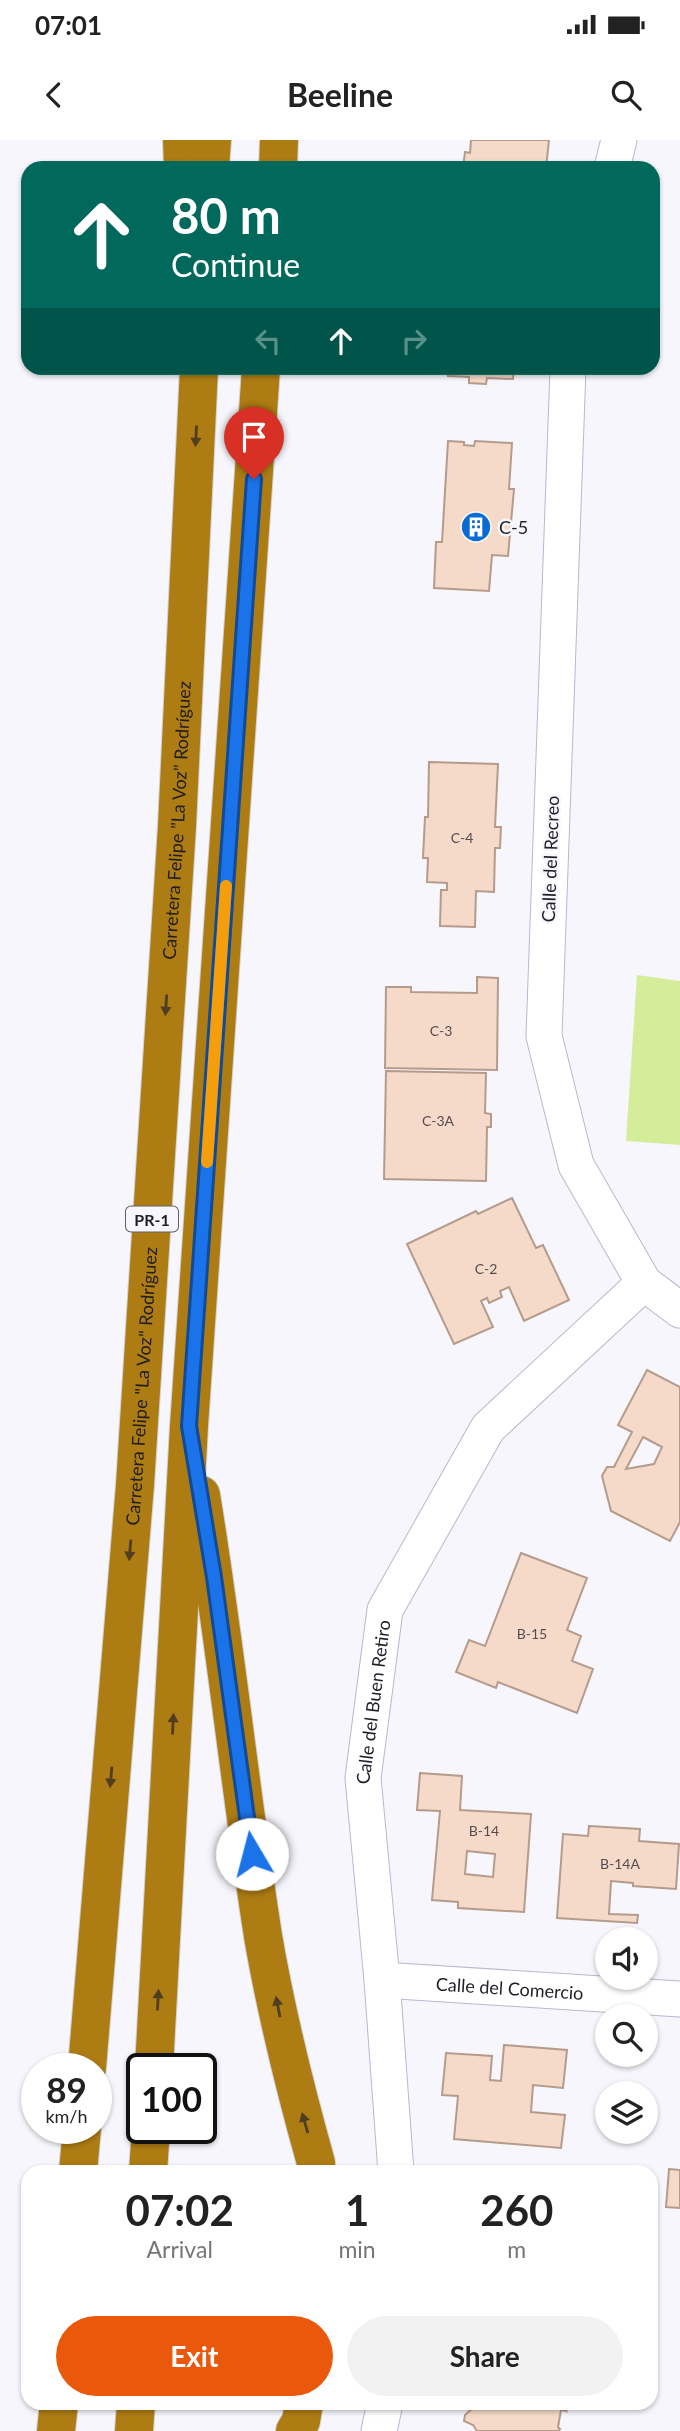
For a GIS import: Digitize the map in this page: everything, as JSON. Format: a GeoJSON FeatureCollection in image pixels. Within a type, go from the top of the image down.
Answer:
{"type":"FeatureCollection","features":[{"type":"Feature","properties":{"kind":"highway"},"geometry":{"type":"LineString","coordinates":[[182,140],[183,161]]}},
{"type":"Feature","properties":{"kind":"highway"},"geometry":{"type":"LineString","coordinates":[[210,161],[212,140]]}},
{"type":"Feature","properties":{"kind":"highway"},"geometry":{"type":"LineString","coordinates":[[278,161],[279,140]]}},
{"type":"Feature","properties":{"kind":"highway","name":"Carretera Felipe \"La Voz\" Rodríguez"},"geometry":{"type":"LineString","coordinates":[[87,2053],[135,1485],[177,826],[199,375]]}},
{"type":"Feature","properties":{"kind":"highway","name":"PR-1"},"geometry":{"type":"LineString","coordinates":[[155,2053],[189,1426],[261,375]]}},
{"type":"Feature","properties":{"kind":"highway"},"geometry":{"type":"LineString","coordinates":[[189,1426],[214,1577],[264,1937],[291,2074],[316,2165]]}},
{"type":"Feature","properties":{"kind":"highway"},"geometry":{"type":"LineString","coordinates":[[79,2165],[81,2144]]}},
{"type":"Feature","properties":{"kind":"highway"},"geometry":{"type":"LineString","coordinates":[[148,2165],[150,2144]]}},
{"type":"Feature","properties":{"kind":"highway"},"geometry":{"type":"LineString","coordinates":[[56,2431],[58,2410]]}},
{"type":"Feature","properties":{"kind":"highway"},"geometry":{"type":"LineString","coordinates":[[134,2431],[136,2410]]}},
{"type":"Feature","properties":{"kind":"highway"},"geometry":{"type":"LineString","coordinates":[[295,2431],[301,2421],[303,2410]]}},
{"type":"Feature","properties":{"kind":"street"},"geometry":{"type":"LineString","coordinates":[[614,161],[619,140]]}},
{"type":"Feature","properties":{"kind":"street","name":"Calle del Recreo"},"geometry":{"type":"LineString","coordinates":[[568,375],[544,1036],[576,1165],[644,1283],[680,1310]]}},
{"type":"Feature","properties":{"kind":"street","name":"Calle del Buen Retiro"},"geometry":{"type":"LineString","coordinates":[[395,2165],[363,1778],[385,1611],[488,1428],[644,1283]]}},
{"type":"Feature","properties":{"kind":"street","name":"Calle del Comercio"},"geometry":{"type":"LineString","coordinates":[[382,1980],[680,2000]]}},
{"type":"Feature","properties":{"kind":"street"},"geometry":{"type":"LineString","coordinates":[[379,2431],[384,2410]]}},
{"type":"Feature","properties":{"kind":"green space"},"geometry":{"type":"Polygon","coordinates":[[[637,975],[680,981],[680,1145],[626,1141],[637,975]]]}},
{"type":"Feature","properties":{"kind":"building"},"geometry":{"type":"Polygon","coordinates":[[[471,140],[549,140],[547,161],[464,161],[465,152],[470,153],[471,140]]]}},
{"type":"Feature","properties":{"kind":"building"},"geometry":{"type":"Polygon","coordinates":[[[513,375],[513,379],[487,378],[486,384],[469,383],[469,377],[448,376],[513,375]]]}},
{"type":"Feature","properties":{"kind":"building","name":"C-5"},"geometry":{"type":"Polygon","coordinates":[[[448,441],[474,446],[475,441],[512,443],[509,489],[514,489],[508,556],[492,555],[489,591],[434,588],[436,542],[442,542],[448,441]]]}},
{"type":"Feature","properties":{"kind":"building"},"geometry":{"type":"Polygon","coordinates":[[[429,762],[498,764],[495,827],[501,827],[500,848],[495,848],[494,892],[476,891],[475,927],[440,926],[441,890],[447,890],[447,883],[427,882],[428,858],[423,858],[425,817],[428,817],[429,762]]]}},
{"type":"Feature","properties":{"kind":"building"},"geometry":{"type":"Polygon","coordinates":[[[477,977],[498,978],[497,1070],[385,1068],[386,987],[411,987],[411,992],[477,993],[477,977]]]}},
{"type":"Feature","properties":{"kind":"building"},"geometry":{"type":"Polygon","coordinates":[[[386,1071],[486,1073],[485,1113],[491,1114],[491,1127],[487,1127],[486,1181],[384,1179],[386,1071]]]}},
{"type":"Feature","properties":{"kind":"building"},"geometry":{"type":"Polygon","coordinates":[[[512,1198],[536,1248],[543,1245],[569,1300],[524,1321],[509,1287],[500,1291],[502,1297],[489,1303],[487,1298],[481,1301],[493,1327],[454,1344],[407,1244],[476,1211],[478,1214],[512,1198]]]}},
{"type":"Feature","properties":{"kind":"building"},"geometry":{"type":"Polygon","coordinates":[[[647,1370],[680,1387],[680,1522],[670,1541],[611,1511],[602,1476],[607,1467],[614,1467],[632,1432],[618,1425],[647,1370]],[[643,1437],[626,1469],[654,1464],[662,1447],[643,1437]]]}},
{"type":"Feature","properties":{"kind":"building"},"geometry":{"type":"Polygon","coordinates":[[[521,1553],[587,1578],[567,1630],[581,1636],[572,1661],[593,1669],[577,1713],[498,1682],[496,1688],[456,1672],[469,1640],[485,1646],[521,1553]]]}},
{"type":"Feature","properties":{"kind":"building"},"geometry":{"type":"Polygon","coordinates":[[[420,1773],[462,1776],[460,1810],[531,1814],[524,1912],[458,1908],[458,1902],[432,1900],[440,1811],[417,1810],[420,1773]],[[467,1851],[465,1874],[493,1877],[495,1854],[467,1851]]]}},
{"type":"Feature","properties":{"kind":"building"},"geometry":{"type":"Polygon","coordinates":[[[589,1826],[640,1829],[639,1841],[679,1844],[676,1889],[633,1886],[633,1883],[611,1881],[609,1914],[638,1915],[637,1923],[557,1918],[563,1834],[588,1836],[589,1826]]]}},
{"type":"Feature","properties":{"kind":"building"},"geometry":{"type":"Polygon","coordinates":[[[504,2045],[567,2050],[563,2088],[533,2085],[531,2112],[565,2115],[561,2148],[454,2139],[458,2096],[442,2095],[446,2053],[492,2056],[490,2080],[501,2081],[504,2045]]]}},
{"type":"Feature","properties":{"kind":"building"},"geometry":{"type":"Polygon","coordinates":[[[669,2169],[680,2170],[680,2208],[666,2207],[669,2169]]]}},
{"type":"Feature","properties":{"kind":"building"},"geometry":{"type":"Polygon","coordinates":[[[471,2410],[561,2410],[558,2431],[477,2431],[473,2425],[464,2421],[465,2415],[471,2410]]]}},
{"type":"Feature","properties":{"kind":"slow traffic"},"geometry":{"type":"LineString","coordinates":[[207,1162],[226,886]]}},
{"type":"Feature","properties":{"kind":"place","name":"C-5"},"geometry":{"type":"Point","coordinates":[476,527]}},
{"type":"Feature","properties":{"kind":"route"},"geometry":{"type":"LineString","coordinates":[[252,1854],[214,1577],[189,1426],[254,479]]}}]}
